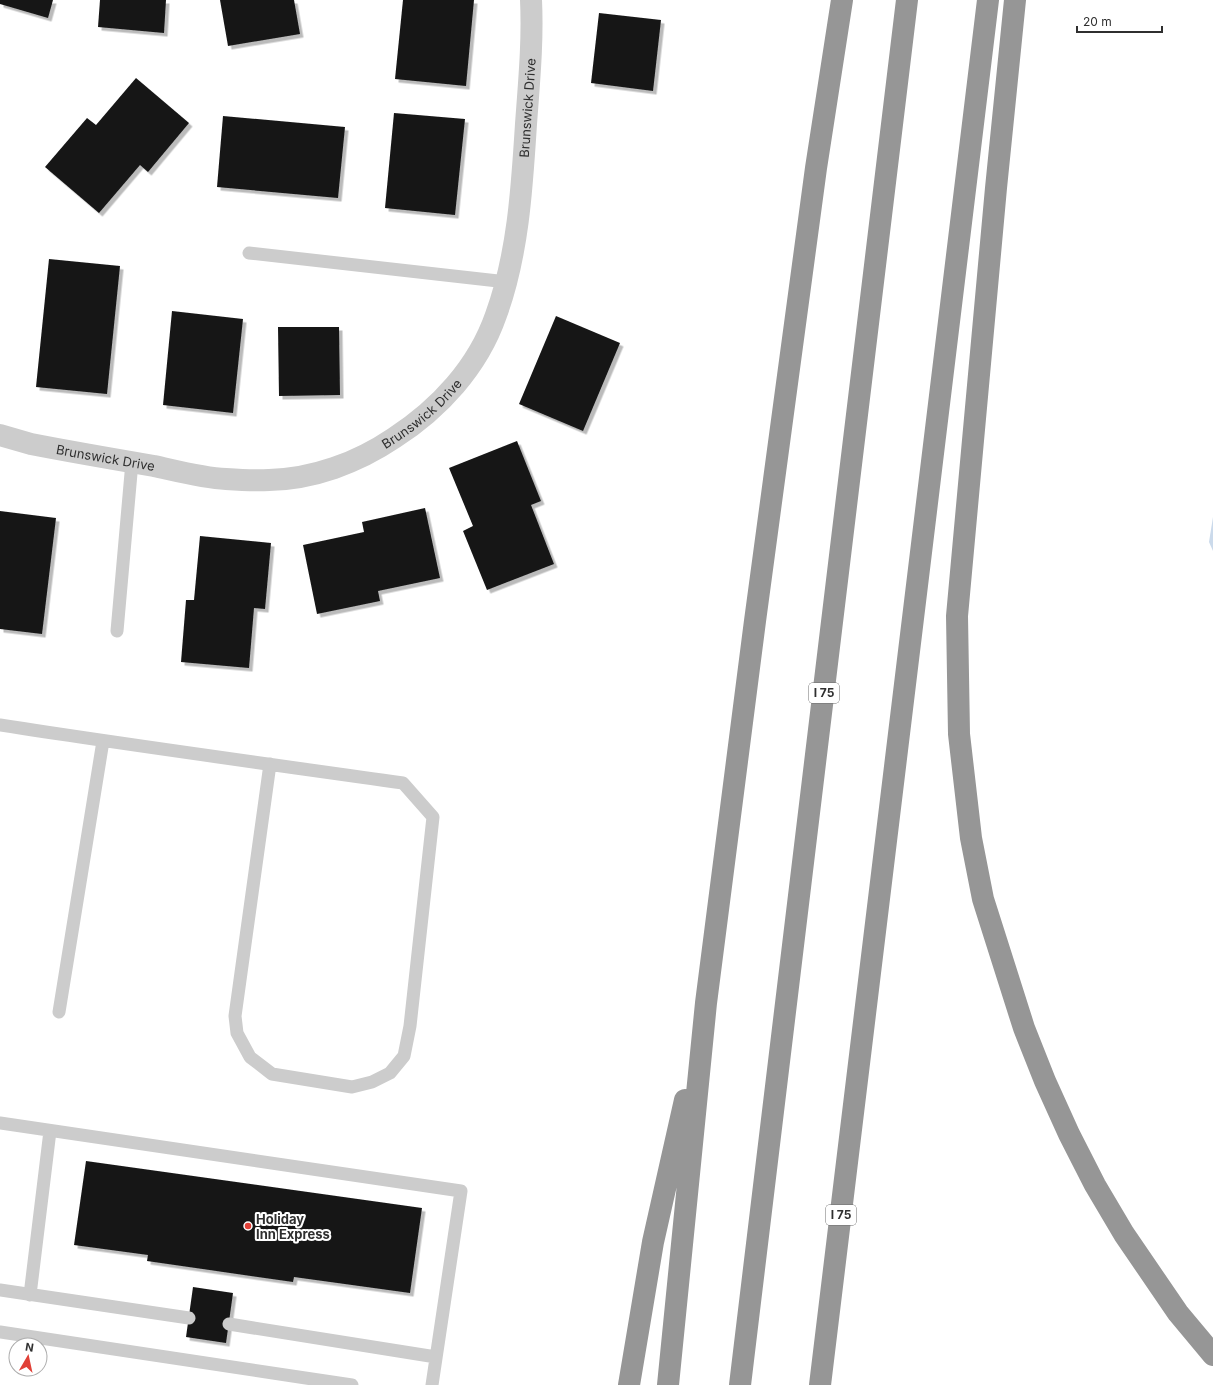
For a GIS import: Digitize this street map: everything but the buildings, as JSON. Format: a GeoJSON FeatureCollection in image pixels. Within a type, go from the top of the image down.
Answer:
{"type":"FeatureCollection","features":[{"type":"Feature","properties":{"kind":"highway"},"geometry":{"type":"LineString","coordinates":[[668,1385],[706,1003],[755,621],[815,176],[842,0]]}},
{"type":"Feature","properties":{"kind":"highway","name":"I 75"},"geometry":{"type":"LineString","coordinates":[[740,1385],[907,0]]}},
{"type":"Feature","properties":{"kind":"highway","name":"I 75"},"geometry":{"type":"LineString","coordinates":[[820,1385],[988,0]]}},
{"type":"Feature","properties":{"kind":"highway"},"geometry":{"type":"LineString","coordinates":[[1015,0],[956,616],[959,734],[971,838],[983,899],[1024,1028],[1045,1081],[1069,1134],[1095,1185],[1124,1234],[1178,1313],[1213,1355]]}},
{"type":"Feature","properties":{"kind":"highway"},"geometry":{"type":"LineString","coordinates":[[629,1385],[653,1242],[706,1003]]}},
{"type":"Feature","properties":{"kind":"street","name":"Brunswick Drive"},"geometry":{"type":"LineString","coordinates":[[0,435],[31,444],[225,479],[270,480],[323,472],[349,463],[381,447],[407,430],[442,400],[465,372],[484,341],[496,317],[507,282],[517,224],[523,170],[532,25],[531,0]]}},
{"type":"Feature","properties":{"kind":"lane"},"geometry":{"type":"LineString","coordinates":[[249,253],[507,282]]}},
{"type":"Feature","properties":{"kind":"lane"},"geometry":{"type":"LineString","coordinates":[[117,631],[132,462]]}},
{"type":"Feature","properties":{"kind":"lane"},"geometry":{"type":"LineString","coordinates":[[0,725],[403,783],[433,817],[410,1026],[404,1056],[390,1073],[372,1082],[352,1087],[272,1074],[250,1057],[237,1033],[235,1016],[270,764]]}},
{"type":"Feature","properties":{"kind":"lane"},"geometry":{"type":"LineString","coordinates":[[59,1012],[103,741]]}},
{"type":"Feature","properties":{"kind":"lane"},"geometry":{"type":"LineString","coordinates":[[0,1124],[461,1191],[432,1385]]}},
{"type":"Feature","properties":{"kind":"lane"},"geometry":{"type":"LineString","coordinates":[[30,1294],[50,1131]]}},
{"type":"Feature","properties":{"kind":"lane"},"geometry":{"type":"LineString","coordinates":[[0,1290],[189,1318]]}},
{"type":"Feature","properties":{"kind":"lane"},"geometry":{"type":"LineString","coordinates":[[229,1324],[436,1357]]}},
{"type":"Feature","properties":{"kind":"lane"},"geometry":{"type":"LineString","coordinates":[[0,1332],[352,1385]]}},
{"type":"Feature","properties":{"kind":"water"},"geometry":{"type":"Polygon","coordinates":[[[1213,517],[1213,551],[1209,542],[1213,517]]]}},
{"type":"Feature","properties":{"kind":"place","name":"Holiday Inn Express"},"geometry":{"type":"Point","coordinates":[248,1226]}}]}
